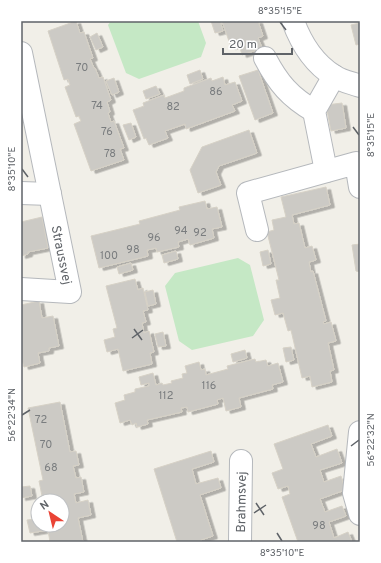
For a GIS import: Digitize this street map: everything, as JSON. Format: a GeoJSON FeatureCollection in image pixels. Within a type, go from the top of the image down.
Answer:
{"type":"FeatureCollection","features":[{"type":"Feature","properties":{"kind":"street"},"geometry":{"type":"LineString","coordinates":[[293,21],[298,34],[312,58],[334,76],[360,86]]}},
{"type":"Feature","properties":{"kind":"street","name":"Straussvej"},"geometry":{"type":"LineString","coordinates":[[21,53],[25,95],[50,194],[70,292],[21,289]]}},
{"type":"Feature","properties":{"kind":"street"},"geometry":{"type":"LineString","coordinates":[[265,58],[273,74],[285,89],[298,102],[314,111]]}},
{"type":"Feature","properties":{"kind":"street"},"geometry":{"type":"LineString","coordinates":[[326,171],[314,111],[334,76]]}},
{"type":"Feature","properties":{"kind":"street"},"geometry":{"type":"LineString","coordinates":[[257,230],[248,193],[356,162],[360,187]]}},
{"type":"Feature","properties":{"kind":"street"},"geometry":{"type":"LineString","coordinates":[[21,193],[50,194]]}},
{"type":"Feature","properties":{"kind":"street"},"geometry":{"type":"LineString","coordinates":[[360,432],[354,493],[360,514]]}},
{"type":"Feature","properties":{"kind":"street","name":"Brahmsvej"},"geometry":{"type":"LineString","coordinates":[[240,542],[241,461]]}},
{"type":"Feature","properties":{"kind":"green space"},"geometry":{"type":"Polygon","coordinates":[[[111,21],[198,21],[206,43],[201,57],[139,79],[126,73],[108,25],[111,21]]]}},
{"type":"Feature","properties":{"kind":"green space"},"geometry":{"type":"Polygon","coordinates":[[[238,258],[250,265],[264,320],[253,336],[192,350],[179,341],[165,286],[175,273],[238,258]]]}},
{"type":"Feature","properties":{"kind":"building"},"geometry":{"type":"Polygon","coordinates":[[[76,21],[80,33],[84,32],[93,58],[90,59],[94,68],[99,78],[103,77],[111,100],[107,102],[110,112],[108,113],[111,122],[114,121],[124,148],[120,149],[124,160],[91,171],[74,124],[81,121],[79,116],[76,117],[65,87],[70,85],[68,79],[64,80],[48,31],[76,21]]]}},
{"type":"Feature","properties":{"kind":"building"},"geometry":{"type":"Polygon","coordinates":[[[211,21],[220,21],[223,31],[215,33],[211,21]]]}},
{"type":"Feature","properties":{"kind":"building"},"geometry":{"type":"Polygon","coordinates":[[[222,21],[258,21],[263,36],[258,38],[262,48],[242,55],[239,44],[231,47],[222,21]]]}},
{"type":"Feature","properties":{"kind":"building"},"geometry":{"type":"Polygon","coordinates":[[[360,23],[360,44],[356,45],[351,25],[360,23]]]}},
{"type":"Feature","properties":{"kind":"building"},"geometry":{"type":"Polygon","coordinates":[[[97,33],[103,47],[96,50],[90,37],[97,33]]]}},
{"type":"Feature","properties":{"kind":"building"},"geometry":{"type":"Polygon","coordinates":[[[200,70],[203,79],[190,84],[187,75],[200,70]]]}},
{"type":"Feature","properties":{"kind":"building"},"geometry":{"type":"Polygon","coordinates":[[[258,70],[273,113],[255,120],[239,76],[258,70]]]}},
{"type":"Feature","properties":{"kind":"building"},"geometry":{"type":"Polygon","coordinates":[[[223,77],[225,85],[235,82],[242,101],[232,105],[235,111],[186,129],[185,124],[165,131],[168,138],[149,145],[146,138],[144,139],[133,110],[144,106],[143,103],[164,95],[165,98],[184,91],[184,88],[211,78],[212,81],[223,77]]]}},
{"type":"Feature","properties":{"kind":"building"},"geometry":{"type":"Polygon","coordinates":[[[114,78],[119,92],[112,95],[106,81],[114,78]]]}},
{"type":"Feature","properties":{"kind":"building"},"geometry":{"type":"Polygon","coordinates":[[[156,86],[160,94],[146,99],[143,91],[156,86]]]}},
{"type":"Feature","properties":{"kind":"building"},"geometry":{"type":"Polygon","coordinates":[[[342,103],[346,128],[331,131],[326,105],[342,103]]]}},
{"type":"Feature","properties":{"kind":"building"},"geometry":{"type":"Polygon","coordinates":[[[131,123],[136,137],[129,140],[123,125],[131,123]]]}},
{"type":"Feature","properties":{"kind":"building"},"geometry":{"type":"Polygon","coordinates":[[[249,130],[257,153],[219,166],[216,172],[221,185],[198,193],[190,170],[202,147],[249,130]]]}},
{"type":"Feature","properties":{"kind":"building"},"geometry":{"type":"Polygon","coordinates":[[[326,187],[330,205],[292,215],[294,224],[299,223],[305,248],[312,246],[316,260],[309,262],[311,272],[313,271],[326,321],[323,322],[324,324],[331,322],[336,341],[328,343],[334,370],[330,371],[332,382],[312,387],[310,376],[302,378],[291,330],[288,331],[283,313],[275,315],[271,300],[280,298],[276,280],[279,280],[267,232],[274,230],[272,220],[286,217],[281,197],[326,187]]]}},
{"type":"Feature","properties":{"kind":"building"},"geometry":{"type":"Polygon","coordinates":[[[205,201],[207,209],[217,207],[222,227],[212,229],[214,238],[190,245],[188,239],[178,242],[179,247],[157,252],[156,248],[147,250],[148,256],[99,268],[91,236],[140,224],[139,221],[180,210],[179,207],[205,201]]]}},
{"type":"Feature","properties":{"kind":"building"},"geometry":{"type":"Polygon","coordinates":[[[42,217],[48,248],[28,252],[28,254],[21,256],[21,222],[42,217]]]}},
{"type":"Feature","properties":{"kind":"building"},"geometry":{"type":"Polygon","coordinates":[[[360,244],[360,272],[356,271],[352,245],[360,244]]]}},
{"type":"Feature","properties":{"kind":"building"},"geometry":{"type":"Polygon","coordinates":[[[268,250],[271,264],[263,266],[260,252],[268,250]]]}},
{"type":"Feature","properties":{"kind":"building"},"geometry":{"type":"Polygon","coordinates":[[[176,251],[178,259],[164,263],[162,255],[176,251]]]}},
{"type":"Feature","properties":{"kind":"building"},"geometry":{"type":"Polygon","coordinates":[[[131,263],[133,270],[119,274],[117,267],[131,263]]]}},
{"type":"Feature","properties":{"kind":"building"},"geometry":{"type":"Polygon","coordinates":[[[135,279],[138,290],[143,288],[148,310],[143,311],[146,322],[142,323],[144,333],[149,331],[154,352],[150,353],[152,364],[123,371],[118,349],[107,352],[104,340],[115,337],[113,329],[117,328],[106,286],[135,279]]]}},
{"type":"Feature","properties":{"kind":"building"},"geometry":{"type":"Polygon","coordinates":[[[153,290],[156,304],[148,306],[145,292],[153,290]]]}},
{"type":"Feature","properties":{"kind":"building"},"geometry":{"type":"Polygon","coordinates":[[[39,301],[42,318],[53,316],[59,346],[49,348],[49,351],[38,353],[40,363],[24,367],[21,356],[21,305],[39,301]]]}},
{"type":"Feature","properties":{"kind":"building"},"geometry":{"type":"Polygon","coordinates":[[[163,332],[166,346],[158,347],[155,334],[163,332]]]}},
{"type":"Feature","properties":{"kind":"building"},"geometry":{"type":"Polygon","coordinates":[[[291,347],[294,360],[286,362],[283,348],[291,347]]]}},
{"type":"Feature","properties":{"kind":"building"},"geometry":{"type":"Polygon","coordinates":[[[245,350],[247,358],[233,362],[231,354],[245,350]]]}},
{"type":"Feature","properties":{"kind":"building"},"geometry":{"type":"Polygon","coordinates":[[[255,359],[256,362],[266,360],[268,366],[278,363],[283,382],[272,385],[273,389],[239,398],[241,407],[226,411],[223,398],[217,400],[218,404],[188,412],[187,407],[181,408],[182,412],[147,420],[148,424],[137,427],[136,423],[132,425],[130,420],[120,423],[115,403],[125,400],[124,395],[135,392],[135,389],[149,386],[149,383],[141,385],[139,377],[153,373],[156,385],[162,383],[163,385],[183,378],[182,374],[187,373],[185,366],[199,362],[201,370],[205,369],[206,375],[228,369],[227,366],[255,359]]]}},
{"type":"Feature","properties":{"kind":"building"},"geometry":{"type":"Polygon","coordinates":[[[60,402],[70,452],[76,451],[79,465],[73,466],[76,478],[81,477],[84,492],[74,494],[76,503],[88,500],[91,515],[78,518],[83,542],[50,542],[48,533],[70,533],[70,493],[41,493],[39,481],[43,480],[28,408],[60,402]]]}},
{"type":"Feature","properties":{"kind":"building"},"geometry":{"type":"Polygon","coordinates":[[[328,425],[332,436],[311,444],[316,457],[337,449],[342,463],[320,470],[324,482],[341,476],[345,490],[320,499],[325,512],[342,506],[346,516],[329,522],[334,538],[348,532],[352,542],[298,542],[282,497],[290,494],[288,486],[278,489],[272,473],[283,469],[274,444],[328,425]]]}},
{"type":"Feature","properties":{"kind":"building"},"geometry":{"type":"Polygon","coordinates":[[[211,451],[214,462],[192,469],[196,484],[218,478],[221,488],[200,495],[213,536],[201,540],[201,542],[177,542],[154,469],[211,451]]]}},
{"type":"Feature","properties":{"kind":"building"},"geometry":{"type":"Polygon","coordinates":[[[30,486],[31,493],[30,493],[30,496],[21,498],[21,487],[30,486]]]}},
{"type":"Feature","properties":{"kind":"building"},"geometry":{"type":"Polygon","coordinates":[[[27,520],[30,520],[30,533],[27,520]]]}}]}
